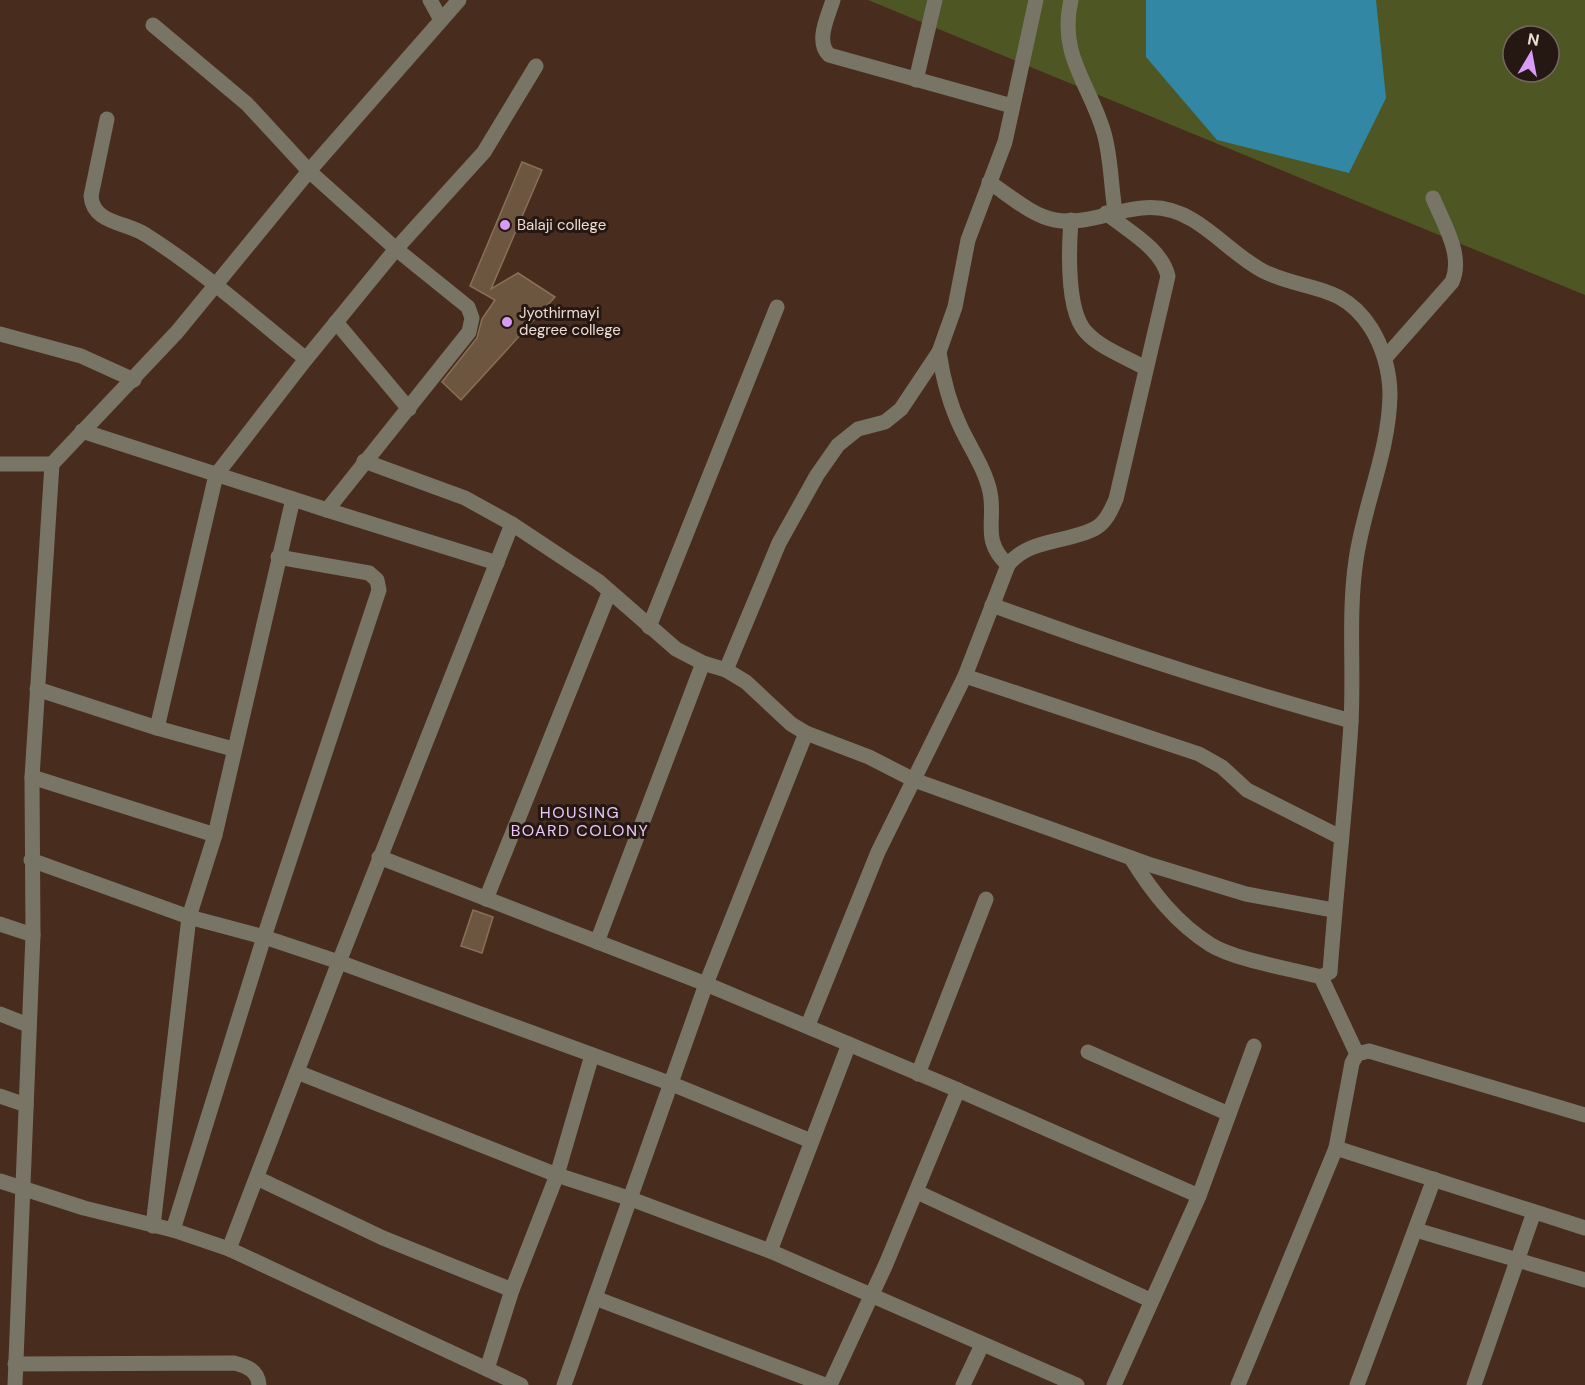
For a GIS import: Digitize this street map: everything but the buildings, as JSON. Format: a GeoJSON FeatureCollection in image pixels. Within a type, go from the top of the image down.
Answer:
{"type":"FeatureCollection","features":[{"type":"Feature","properties":{"kind":"street"},"geometry":{"type":"LineString","coordinates":[[430,0],[441,20]]}},
{"type":"Feature","properties":{"kind":"street"},"geometry":{"type":"LineString","coordinates":[[15,1385],[33,935],[32,777],[52,464],[134,380],[216,286],[309,171],[459,0]]}},
{"type":"Feature","properties":{"kind":"street"},"geometry":{"type":"LineString","coordinates":[[833,0],[822,40],[823,48],[829,54],[1012,106]]}},
{"type":"Feature","properties":{"kind":"street"},"geometry":{"type":"LineString","coordinates":[[916,80],[935,0]]}},
{"type":"Feature","properties":{"kind":"street"},"geometry":{"type":"LineString","coordinates":[[726,670],[779,543],[817,475],[838,445],[858,429],[885,422],[901,409],[939,352],[955,308],[968,240],[1005,141],[1036,0]]}},
{"type":"Feature","properties":{"kind":"street"},"geometry":{"type":"LineString","coordinates":[[808,1025],[878,852],[965,676],[1008,565],[1015,555],[1026,549],[1095,529],[1107,518],[1124,474],[1145,368],[1168,276],[1164,262],[1110,212],[1105,136],[1096,107],[1073,63],[1068,34],[1071,0]]}},
{"type":"Feature","properties":{"kind":"street"},"geometry":{"type":"LineString","coordinates":[[153,25],[247,104],[309,171],[396,249],[468,307],[471,318],[469,332],[327,510]]}},
{"type":"Feature","properties":{"kind":"street"},"geometry":{"type":"LineString","coordinates":[[157,728],[216,475],[306,359],[396,249],[484,152],[537,66]]}},
{"type":"Feature","properties":{"kind":"street"},"geometry":{"type":"LineString","coordinates":[[107,119],[91,196],[92,207],[98,214],[145,234],[216,286],[306,359]]}},
{"type":"Feature","properties":{"kind":"street"},"geometry":{"type":"LineString","coordinates":[[989,182],[1040,214],[1055,220],[1071,220],[1136,207],[1162,207],[1192,219],[1232,251],[1265,272],[1323,289],[1348,302],[1370,327],[1385,358],[1390,394],[1385,440],[1356,558],[1351,611],[1351,721],[1333,910],[1330,972],[1321,977],[1211,945],[1176,918],[1154,894],[1131,858]]}},
{"type":"Feature","properties":{"kind":"street"},"geometry":{"type":"LineString","coordinates":[[1385,358],[1452,282],[1456,273],[1455,253],[1433,198]]}},
{"type":"Feature","properties":{"kind":"street"},"geometry":{"type":"LineString","coordinates":[[1071,220],[1068,250],[1071,288],[1084,330],[1092,338],[1145,368]]}},
{"type":"Feature","properties":{"kind":"street"},"geometry":{"type":"LineString","coordinates":[[649,627],[777,307]]}},
{"type":"Feature","properties":{"kind":"street"},"geometry":{"type":"LineString","coordinates":[[336,322],[409,409]]}},
{"type":"Feature","properties":{"kind":"street"},"geometry":{"type":"LineString","coordinates":[[0,333],[81,356],[134,380]]}},
{"type":"Feature","properties":{"kind":"street"},"geometry":{"type":"LineString","coordinates":[[939,352],[945,389],[988,481],[991,498],[991,538],[995,554],[1008,565]]}},
{"type":"Feature","properties":{"kind":"street"},"geometry":{"type":"LineString","coordinates":[[82,431],[496,563]]}},
{"type":"Feature","properties":{"kind":"street"},"geometry":{"type":"LineString","coordinates":[[364,461],[465,498],[512,524],[591,575],[676,649],[703,663],[726,670],[746,682],[791,724],[806,733],[869,757],[914,780],[1131,858],[1246,894],[1333,910]]}},
{"type":"Feature","properties":{"kind":"street"},"geometry":{"type":"LineString","coordinates":[[0,464],[52,464]]}},
{"type":"Feature","properties":{"kind":"street"},"geometry":{"type":"LineString","coordinates":[[153,1226],[189,917],[215,835],[292,499]]}},
{"type":"Feature","properties":{"kind":"street"},"geometry":{"type":"LineString","coordinates":[[229,1249],[379,857],[512,524]]}},
{"type":"Feature","properties":{"kind":"street"},"geometry":{"type":"LineString","coordinates":[[173,1230],[264,937],[379,590],[377,580],[369,573],[278,557]]}},
{"type":"Feature","properties":{"kind":"street"},"geometry":{"type":"LineString","coordinates":[[486,899],[609,593]]}},
{"type":"Feature","properties":{"kind":"street"},"geometry":{"type":"LineString","coordinates":[[992,605],[1098,645],[1202,679],[1351,721]]}},
{"type":"Feature","properties":{"kind":"street"},"geometry":{"type":"LineString","coordinates":[[597,942],[703,663]]}},
{"type":"Feature","properties":{"kind":"street"},"geometry":{"type":"LineString","coordinates":[[965,676],[1199,754],[1222,767],[1247,790],[1340,837]]}},
{"type":"Feature","properties":{"kind":"street"},"geometry":{"type":"LineString","coordinates":[[37,689],[157,728],[234,749]]}},
{"type":"Feature","properties":{"kind":"street"},"geometry":{"type":"LineString","coordinates":[[564,1385],[706,984],[806,733]]}},
{"type":"Feature","properties":{"kind":"street"},"geometry":{"type":"LineString","coordinates":[[32,777],[215,835]]}},
{"type":"Feature","properties":{"kind":"street"},"geometry":{"type":"LineString","coordinates":[[379,857],[808,1025],[1199,1196]]}},
{"type":"Feature","properties":{"kind":"street"},"geometry":{"type":"LineString","coordinates":[[31,860],[189,917],[264,937],[339,962],[672,1084],[811,1141]]}},
{"type":"Feature","properties":{"kind":"street"},"geometry":{"type":"LineString","coordinates":[[918,1074],[986,899]]}},
{"type":"Feature","properties":{"kind":"street"},"geometry":{"type":"LineString","coordinates":[[0,924],[33,935]]}},
{"type":"Feature","properties":{"kind":"street"},"geometry":{"type":"LineString","coordinates":[[1321,977],[1358,1054]]}},
{"type":"Feature","properties":{"kind":"street"},"geometry":{"type":"LineString","coordinates":[[0,1014],[28,1025]]}},
{"type":"Feature","properties":{"kind":"street"},"geometry":{"type":"LineString","coordinates":[[770,1251],[849,1044]]}},
{"type":"Feature","properties":{"kind":"street"},"geometry":{"type":"LineString","coordinates":[[1114,1385],[1150,1300],[1199,1196],[1254,1046]]}},
{"type":"Feature","properties":{"kind":"street"},"geometry":{"type":"LineString","coordinates":[[1238,1385],[1336,1148],[1352,1063],[1358,1054],[1369,1051],[1585,1115]]}},
{"type":"Feature","properties":{"kind":"street"},"geometry":{"type":"LineString","coordinates":[[1088,1052],[1229,1114]]}},
{"type":"Feature","properties":{"kind":"street"},"geometry":{"type":"LineString","coordinates":[[487,1369],[512,1290],[557,1175],[592,1055]]}},
{"type":"Feature","properties":{"kind":"street"},"geometry":{"type":"LineString","coordinates":[[297,1072],[557,1175],[631,1199],[770,1251],[1077,1385]]}},
{"type":"Feature","properties":{"kind":"street"},"geometry":{"type":"LineString","coordinates":[[830,1385],[917,1192],[958,1090]]}},
{"type":"Feature","properties":{"kind":"street"},"geometry":{"type":"LineString","coordinates":[[0,1096],[26,1105]]}},
{"type":"Feature","properties":{"kind":"street"},"geometry":{"type":"LineString","coordinates":[[1336,1148],[1585,1228]]}},
{"type":"Feature","properties":{"kind":"street"},"geometry":{"type":"LineString","coordinates":[[257,1178],[383,1238],[512,1290]]}},
{"type":"Feature","properties":{"kind":"street"},"geometry":{"type":"LineString","coordinates":[[1357,1385],[1434,1179]]}},
{"type":"Feature","properties":{"kind":"street"},"geometry":{"type":"LineString","coordinates":[[0,1181],[173,1230],[229,1249],[522,1385]]}},
{"type":"Feature","properties":{"kind":"street"},"geometry":{"type":"LineString","coordinates":[[917,1192],[1150,1300]]}},
{"type":"Feature","properties":{"kind":"street"},"geometry":{"type":"LineString","coordinates":[[1474,1385],[1534,1212]]}},
{"type":"Feature","properties":{"kind":"street"},"geometry":{"type":"LineString","coordinates":[[1416,1230],[1585,1280]]}},
{"type":"Feature","properties":{"kind":"street"},"geometry":{"type":"LineString","coordinates":[[595,1298],[825,1385]]}},
{"type":"Feature","properties":{"kind":"street"},"geometry":{"type":"LineString","coordinates":[[963,1385],[982,1345]]}},
{"type":"Feature","properties":{"kind":"street"},"geometry":{"type":"LineString","coordinates":[[15,1364],[234,1363],[250,1367],[259,1385]]}},
{"type":"Feature","properties":{"kind":"green space"},"geometry":{"type":"Polygon","coordinates":[[[868,0],[1585,0],[1585,295],[868,0]]]}},
{"type":"Feature","properties":{"kind":"water"},"geometry":{"type":"Polygon","coordinates":[[[1146,0],[1376,0],[1386,98],[1349,173],[1217,140],[1146,57],[1146,0]]]}},
{"type":"Feature","properties":{"kind":"place","name":"Balaji college"},"geometry":{"type":"Point","coordinates":[505,225]}},
{"type":"Feature","properties":{"kind":"place","name":"Jyothirmayi degree college"},"geometry":{"type":"Point","coordinates":[507,322]}},
{"type":"Feature","properties":{"kind":"district","name":"HOUSING BOARD COLONY"},"geometry":{"type":"Point","coordinates":[580,821]}}]}
